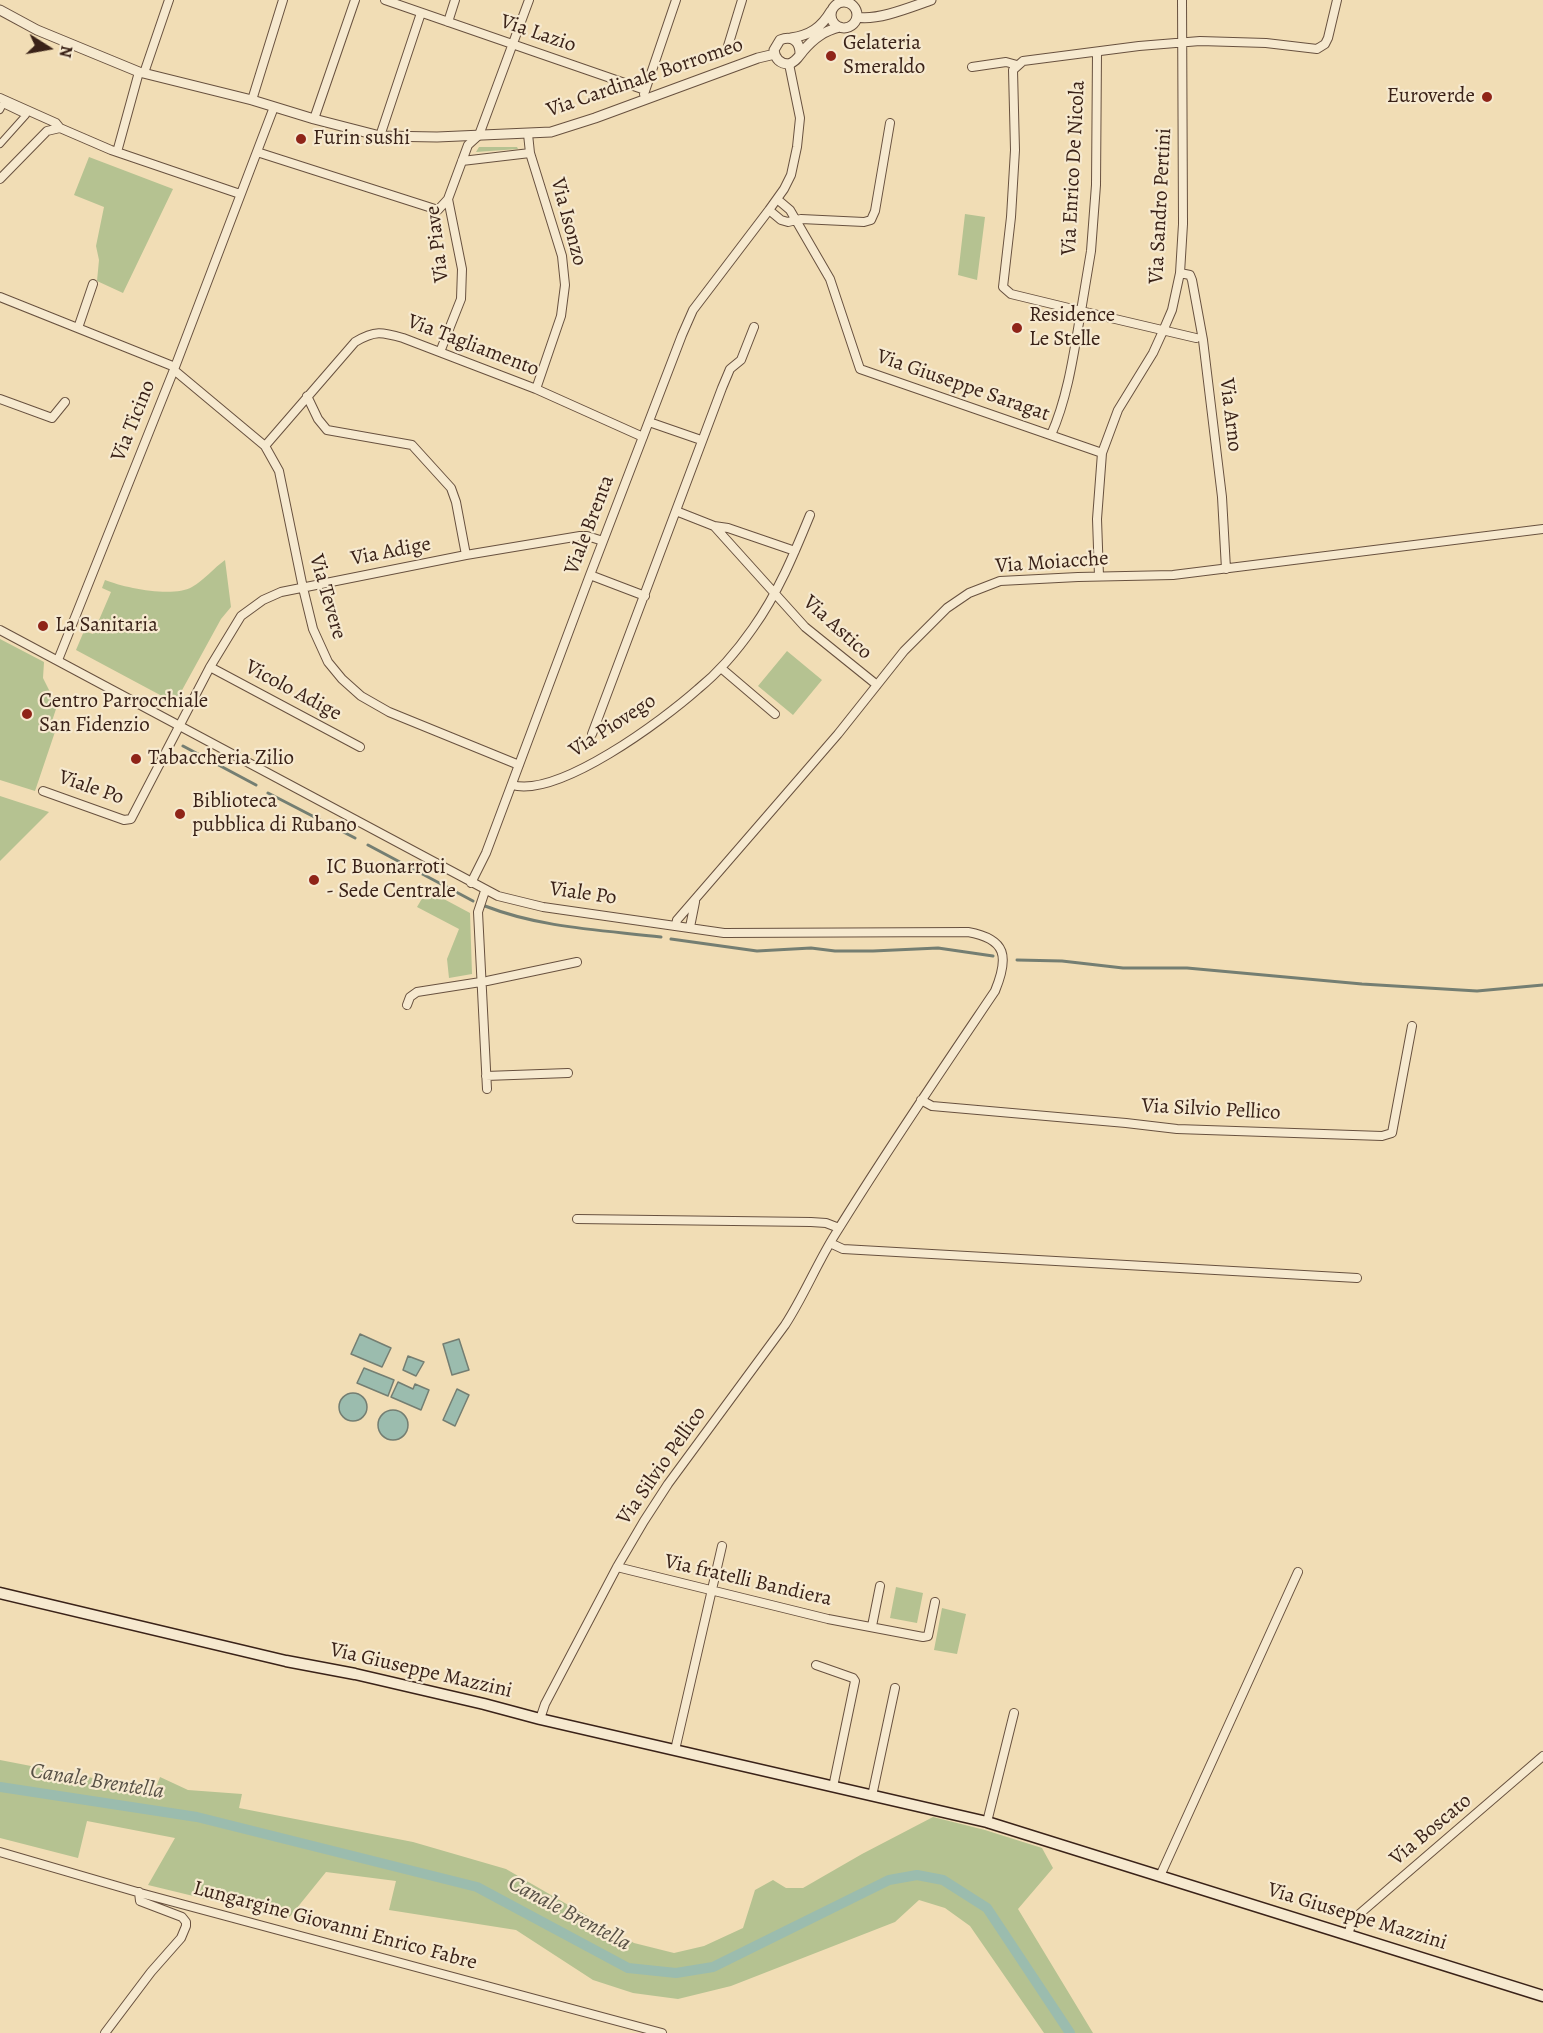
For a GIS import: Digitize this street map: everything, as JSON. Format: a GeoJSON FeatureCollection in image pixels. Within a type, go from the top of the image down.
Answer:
{"type":"FeatureCollection","features":[{"type":"Feature","properties":{"kind":"main road","name":"Via Giuseppe Mazzini"},"geometry":{"type":"LineString","coordinates":[[0,1593],[286,1660],[397,1683],[540,1719],[987,1822],[1543,1996]]}},
{"type":"Feature","properties":{"kind":"street"},"geometry":{"type":"LineString","coordinates":[[117,152],[142,73],[169,0]]}},
{"type":"Feature","properties":{"kind":"street"},"geometry":{"type":"LineString","coordinates":[[252,100],[283,0]]}},
{"type":"Feature","properties":{"kind":"street"},"geometry":{"type":"LineString","coordinates":[[314,119],[355,0]]}},
{"type":"Feature","properties":{"kind":"street","name":"Via Lazio"},"geometry":{"type":"LineString","coordinates":[[385,0],[645,90]]}},
{"type":"Feature","properties":{"kind":"street"},"geometry":{"type":"LineString","coordinates":[[447,22],[455,0]]}},
{"type":"Feature","properties":{"kind":"street","name":"Via Piave"},"geometry":{"type":"LineString","coordinates":[[440,352],[461,299],[462,269],[448,200],[468,145],[478,135],[529,0]]}},
{"type":"Feature","properties":{"kind":"street"},"geometry":{"type":"LineString","coordinates":[[641,101],[676,0]]}},
{"type":"Feature","properties":{"kind":"street"},"geometry":{"type":"LineString","coordinates":[[728,46],[742,0]]}},
{"type":"Feature","properties":{"kind":"street"},"geometry":{"type":"LineString","coordinates":[[789,64],[798,58],[816,37],[829,30],[851,26],[857,17],[880,16],[931,0]]}},
{"type":"Feature","properties":{"kind":"street","name":"Via Sandro Pertini"},"geometry":{"type":"LineString","coordinates":[[1100,576],[1097,519],[1102,453],[1118,410],[1153,353],[1163,331],[1172,310],[1180,273],[1183,225],[1182,0]]}},
{"type":"Feature","properties":{"kind":"street"},"geometry":{"type":"LineString","coordinates":[[1196,339],[1011,294],[1005,289],[1015,150],[1013,70],[1023,61],[1182,42],[1266,43],[1317,49],[1325,44],[1328,38],[1338,0]]}},
{"type":"Feature","properties":{"kind":"street","name":"Via Cardinale Borromeo"},"geometry":{"type":"LineString","coordinates":[[789,64],[780,62],[775,54],[775,46],[780,40],[813,32],[825,22],[835,5],[842,1],[854,5],[857,17]]}},
{"type":"Feature","properties":{"kind":"street","name":"Via Cardinale Borromeo"},"geometry":{"type":"LineString","coordinates":[[0,10],[37,30],[142,73],[252,100],[380,136],[437,137],[551,132],[758,58],[775,54]]}},
{"type":"Feature","properties":{"kind":"street"},"geometry":{"type":"LineString","coordinates":[[831,11],[834,24],[840,27]]}},
{"type":"Feature","properties":{"kind":"street"},"geometry":{"type":"LineString","coordinates":[[380,136],[421,13]]}},
{"type":"Feature","properties":{"kind":"street"},"geometry":{"type":"LineString","coordinates":[[791,38],[800,47],[800,54]]}},
{"type":"Feature","properties":{"kind":"street","name":"Via Enrico De Nicola"},"geometry":{"type":"LineString","coordinates":[[1051,435],[1057,422],[1070,371],[1091,251],[1097,150],[1096,53]]}},
{"type":"Feature","properties":{"kind":"street"},"geometry":{"type":"LineString","coordinates":[[972,67],[1006,62],[1017,65]]}},
{"type":"Feature","properties":{"kind":"street","name":"Viale Brenta"},"geometry":{"type":"LineString","coordinates":[[471,883],[486,853],[590,575],[693,310],[770,210],[791,175],[800,118],[789,64]]}},
{"type":"Feature","properties":{"kind":"street"},"geometry":{"type":"LineString","coordinates":[[0,98],[56,123],[60,128],[117,152],[240,194]]}},
{"type":"Feature","properties":{"kind":"street"},"geometry":{"type":"LineString","coordinates":[[0,110],[3,104],[26,115],[0,144]]}},
{"type":"Feature","properties":{"kind":"street","name":"Via Ticino"},"geometry":{"type":"LineString","coordinates":[[58,660],[174,368],[274,107]]}},
{"type":"Feature","properties":{"kind":"street"},"geometry":{"type":"LineString","coordinates":[[44,118],[47,131]]}},
{"type":"Feature","properties":{"kind":"street"},"geometry":{"type":"LineString","coordinates":[[770,210],[781,220],[788,222],[796,219],[864,222],[871,220],[875,211],[890,123]]}},
{"type":"Feature","properties":{"kind":"street"},"geometry":{"type":"LineString","coordinates":[[0,179],[47,131],[60,128]]}},
{"type":"Feature","properties":{"kind":"street","name":"Via Isonzo"},"geometry":{"type":"LineString","coordinates":[[528,134],[530,153],[562,256],[565,285],[561,316],[536,388]]}},
{"type":"Feature","properties":{"kind":"street"},"geometry":{"type":"LineString","coordinates":[[257,152],[438,210],[448,200]]}},
{"type":"Feature","properties":{"kind":"street"},"geometry":{"type":"LineString","coordinates":[[462,161],[530,153]]}},
{"type":"Feature","properties":{"kind":"street"},"geometry":{"type":"LineString","coordinates":[[777,199],[790,210],[796,219]]}},
{"type":"Feature","properties":{"kind":"street","name":"Via Giuseppe Saragat"},"geometry":{"type":"LineString","coordinates":[[796,219],[830,279],[860,369],[1102,453]]}},
{"type":"Feature","properties":{"kind":"street","name":"Via Arno"},"geometry":{"type":"LineString","coordinates":[[1180,273],[1190,275],[1192,280],[1203,340],[1222,496],[1226,569]]}},
{"type":"Feature","properties":{"kind":"street"},"geometry":{"type":"LineString","coordinates":[[78,328],[93,284]]}},
{"type":"Feature","properties":{"kind":"street","name":"Via Tevere"},"geometry":{"type":"LineString","coordinates":[[0,297],[174,368],[265,446],[279,471],[313,629],[328,662],[361,696],[388,712],[519,765]]}},
{"type":"Feature","properties":{"kind":"street"},"geometry":{"type":"LineString","coordinates":[[592,734],[701,440],[730,369],[741,360],[754,327]]}},
{"type":"Feature","properties":{"kind":"street","name":"Via Tagliamento"},"geometry":{"type":"LineString","coordinates":[[265,446],[355,342],[368,334],[385,333],[536,388],[643,437]]}},
{"type":"Feature","properties":{"kind":"street"},"geometry":{"type":"LineString","coordinates":[[307,396],[318,419],[327,430],[412,445],[451,488],[456,502],[466,555]]}},
{"type":"Feature","properties":{"kind":"street"},"geometry":{"type":"LineString","coordinates":[[0,399],[52,417],[66,402]]}},
{"type":"Feature","properties":{"kind":"street"},"geometry":{"type":"LineString","coordinates":[[649,422],[701,440]]}},
{"type":"Feature","properties":{"kind":"street"},"geometry":{"type":"LineString","coordinates":[[676,512],[795,551]]}},
{"type":"Feature","properties":{"kind":"street","name":"Via Piovego"},"geometry":{"type":"LineString","coordinates":[[512,785],[519,787],[544,783],[572,774],[645,730],[698,690],[721,668],[754,627],[775,594],[810,515]]}},
{"type":"Feature","properties":{"kind":"street","name":"Via Astico"},"geometry":{"type":"LineString","coordinates":[[714,526],[805,627],[877,685]]}},
{"type":"Feature","properties":{"kind":"street","name":"Via Moiacche"},"geometry":{"type":"LineString","coordinates":[[676,925],[677,920],[838,734],[921,633],[947,608],[969,593],[1000,581],[1173,575],[1543,530]]}},
{"type":"Feature","properties":{"kind":"street","name":"Via Adige"},"geometry":{"type":"LineString","coordinates":[[178,725],[210,667],[245,613],[263,600],[281,592],[466,555],[579,536],[603,541]]}},
{"type":"Feature","properties":{"kind":"street"},"geometry":{"type":"LineString","coordinates":[[590,575],[645,596]]}},
{"type":"Feature","properties":{"kind":"street","name":"Viale Po"},"geometry":{"type":"LineString","coordinates":[[0,630],[485,891],[510,900],[543,907],[676,925]]}},
{"type":"Feature","properties":{"kind":"street","name":"Vicolo Adige"},"geometry":{"type":"LineString","coordinates":[[210,667],[360,747]]}},
{"type":"Feature","properties":{"kind":"street"},"geometry":{"type":"LineString","coordinates":[[721,668],[775,714]]}},
{"type":"Feature","properties":{"kind":"street","name":"Viale Po"},"geometry":{"type":"LineString","coordinates":[[43,791],[124,820],[131,819],[178,725]]}},
{"type":"Feature","properties":{"kind":"street"},"geometry":{"type":"LineString","coordinates":[[485,891],[478,912],[487,1089]]}},
{"type":"Feature","properties":{"kind":"street","name":"Via Moiacche"},"geometry":{"type":"LineString","coordinates":[[690,927],[693,906],[699,895]]}},
{"type":"Feature","properties":{"kind":"street","name":"Via Silvio Pellico"},"geometry":{"type":"LineString","coordinates":[[540,1719],[636,1534],[668,1484],[791,1317],[839,1228],[995,990],[1002,974],[1004,959],[995,941],[983,935],[968,932],[724,933],[676,925]]}},
{"type":"Feature","properties":{"kind":"street"},"geometry":{"type":"LineString","coordinates":[[407,1005],[417,992],[577,962]]}},
{"type":"Feature","properties":{"kind":"street","name":"Via Silvio Pellico"},"geometry":{"type":"LineString","coordinates":[[921,1100],[932,1106],[1177,1129],[1382,1136],[1392,1133],[1412,1026]]}},
{"type":"Feature","properties":{"kind":"street"},"geometry":{"type":"LineString","coordinates":[[486,1076],[568,1073]]}},
{"type":"Feature","properties":{"kind":"street"},"geometry":{"type":"LineString","coordinates":[[577,1219],[826,1222],[839,1228]]}},
{"type":"Feature","properties":{"kind":"street"},"geometry":{"type":"LineString","coordinates":[[830,1243],[843,1249],[1357,1278]]}},
{"type":"Feature","properties":{"kind":"street"},"geometry":{"type":"LineString","coordinates":[[675,1749],[722,1546]]}},
{"type":"Feature","properties":{"kind":"street","name":"Via fratelli Bandiera"},"geometry":{"type":"LineString","coordinates":[[617,1567],[828,1619],[923,1637],[928,1636],[935,1602]]}},
{"type":"Feature","properties":{"kind":"street"},"geometry":{"type":"LineString","coordinates":[[1160,1876],[1298,1572]]}},
{"type":"Feature","properties":{"kind":"street"},"geometry":{"type":"LineString","coordinates":[[872,1626],[880,1586]]}},
{"type":"Feature","properties":{"kind":"street"},"geometry":{"type":"LineString","coordinates":[[816,1665],[853,1678],[855,1681],[833,1787]]}},
{"type":"Feature","properties":{"kind":"street"},"geometry":{"type":"LineString","coordinates":[[872,1796],[895,1689]]}},
{"type":"Feature","properties":{"kind":"street"},"geometry":{"type":"LineString","coordinates":[[987,1822],[1014,1713]]}},
{"type":"Feature","properties":{"kind":"street","name":"Via Boscato"},"geometry":{"type":"LineString","coordinates":[[1348,1935],[1357,1916],[1543,1756]]}},
{"type":"Feature","properties":{"kind":"street","name":"Lungargine Giovanni Enrico Fabre"},"geometry":{"type":"LineString","coordinates":[[0,1852],[139,1893],[662,2033]]}},
{"type":"Feature","properties":{"kind":"street"},"geometry":{"type":"LineString","coordinates":[[105,2033],[151,1972],[181,1938],[186,1926],[183,1917],[140,1901],[139,1893]]}},
{"type":"Feature","properties":{"kind":"green space"},"geometry":{"type":"Polygon","coordinates":[[[479,147],[517,147],[518,149],[476,152],[479,147]]]}},
{"type":"Feature","properties":{"kind":"green space"},"geometry":{"type":"Polygon","coordinates":[[[89,157],[173,189],[123,293],[97,281],[99,260],[96,246],[104,207],[74,195],[89,157]]]}},
{"type":"Feature","properties":{"kind":"green space"},"geometry":{"type":"Polygon","coordinates":[[[965,214],[985,217],[977,280],[958,275],[965,214]]]}},
{"type":"Feature","properties":{"kind":"green space"},"geometry":{"type":"Polygon","coordinates":[[[225,560],[231,607],[221,619],[175,703],[76,650],[84,631],[93,634],[111,592],[102,588],[105,580],[149,591],[173,592],[192,587],[225,560]]]}},
{"type":"Feature","properties":{"kind":"green space","name":"Centro Parrocchiale San Fidenzio"},"geometry":{"type":"Polygon","coordinates":[[[0,639],[44,662],[43,678],[57,706],[52,721],[58,723],[35,791],[0,780],[0,639]]]}},
{"type":"Feature","properties":{"kind":"green space"},"geometry":{"type":"Polygon","coordinates":[[[787,651],[822,680],[793,715],[758,686],[787,651]]]}},
{"type":"Feature","properties":{"kind":"green space"},"geometry":{"type":"Polygon","coordinates":[[[0,796],[49,812],[0,861],[0,796]]]}},
{"type":"Feature","properties":{"kind":"green space"},"geometry":{"type":"Polygon","coordinates":[[[427,890],[470,913],[472,974],[449,978],[447,959],[459,929],[417,907],[427,890]]]}},
{"type":"Feature","properties":{"kind":"green space"},"geometry":{"type":"Polygon","coordinates":[[[896,1587],[923,1593],[917,1623],[890,1618],[896,1587]]]}},
{"type":"Feature","properties":{"kind":"green space"},"geometry":{"type":"Polygon","coordinates":[[[942,1608],[966,1614],[957,1654],[934,1650],[942,1608]]]}},
{"type":"Feature","properties":{"kind":"green space"},"geometry":{"type":"Polygon","coordinates":[[[0,1760],[155,1790],[160,1777],[188,1790],[242,1794],[239,1808],[413,1842],[506,1869],[634,1943],[674,1953],[704,1946],[743,1928],[755,1890],[773,1880],[786,1888],[803,1888],[933,1817],[1042,1848],[1053,1868],[1018,1909],[1093,2033],[1044,2033],[970,1926],[945,1908],[919,1900],[895,1922],[731,1986],[678,1999],[633,1993],[593,1980],[516,1930],[389,1910],[396,1881],[326,1872],[288,1919],[148,1885],[175,1838],[87,1821],[78,1858],[0,1838],[0,1760]]]}},
{"type":"Feature","properties":{"kind":"shaded area"},"geometry":{"type":"Polygon","coordinates":[[[360,1334],[391,1348],[382,1367],[351,1354],[360,1334]]]}},
{"type":"Feature","properties":{"kind":"shaded area"},"geometry":{"type":"Polygon","coordinates":[[[459,1339],[469,1370],[452,1375],[443,1344],[459,1339]]]}},
{"type":"Feature","properties":{"kind":"shaded area"},"geometry":{"type":"Polygon","coordinates":[[[408,1356],[424,1362],[416,1376],[403,1370],[408,1356]]]}},
{"type":"Feature","properties":{"kind":"shaded area"},"geometry":{"type":"Polygon","coordinates":[[[364,1368],[394,1380],[388,1396],[357,1383],[364,1368]]]}},
{"type":"Feature","properties":{"kind":"shaded area"},"geometry":{"type":"Polygon","coordinates":[[[398,1382],[413,1389],[415,1384],[429,1390],[421,1410],[391,1397],[398,1382]]]}},
{"type":"Feature","properties":{"kind":"shaded area"},"geometry":{"type":"Polygon","coordinates":[[[457,1389],[469,1395],[455,1426],[443,1420],[457,1389]]]}},
{"type":"Feature","properties":{"kind":"shaded area"},"geometry":{"type":"Polygon","coordinates":[[[353,1393],[363,1397],[367,1407],[363,1417],[353,1421],[343,1417],[339,1407],[343,1397],[353,1393]]]}},
{"type":"Feature","properties":{"kind":"shaded area"},"geometry":{"type":"Polygon","coordinates":[[[393,1410],[399,1411],[407,1419],[407,1431],[399,1439],[393,1440],[387,1439],[379,1431],[378,1425],[379,1419],[387,1411],[393,1410]]]}},
{"type":"Feature","properties":{"kind":"waterway"},"geometry":{"type":"LineString","coordinates":[[183,746],[256,785]]}},
{"type":"Feature","properties":{"kind":"waterway"},"geometry":{"type":"LineString","coordinates":[[268,793],[355,838]]}},
{"type":"Feature","properties":{"kind":"waterway"},"geometry":{"type":"LineString","coordinates":[[368,845],[473,901]]}},
{"type":"Feature","properties":{"kind":"waterway"},"geometry":{"type":"LineString","coordinates":[[485,906],[550,924],[661,937]]}},
{"type":"Feature","properties":{"kind":"waterway"},"geometry":{"type":"LineString","coordinates":[[671,939],[757,951],[811,948],[835,951],[938,948],[993,956]]}},
{"type":"Feature","properties":{"kind":"waterway"},"geometry":{"type":"LineString","coordinates":[[1017,960],[1062,961],[1123,968],[1187,968],[1362,984],[1477,991],[1543,985]]}},
{"type":"Feature","properties":{"kind":"waterway","name":"Canale Brentella"},"geometry":{"type":"LineString","coordinates":[[0,1787],[197,1817],[477,1887],[628,1968],[676,1973],[713,1967],[889,1880],[917,1875],[943,1880],[987,1908],[1070,2033]]}},
{"type":"Feature","properties":{"kind":"place","name":"Gelateria Smeraldo"},"geometry":{"type":"Point","coordinates":[831,56]}},
{"type":"Feature","properties":{"kind":"place","name":"Euroverde"},"geometry":{"type":"Point","coordinates":[1487,97]}},
{"type":"Feature","properties":{"kind":"place","name":"Furin sushi"},"geometry":{"type":"Point","coordinates":[301,139]}},
{"type":"Feature","properties":{"kind":"place","name":"Residence Le Stelle"},"geometry":{"type":"Point","coordinates":[1017,328]}},
{"type":"Feature","properties":{"kind":"place","name":"La Sanitaria"},"geometry":{"type":"Point","coordinates":[43,626]}},
{"type":"Feature","properties":{"kind":"place","name":"Centro Parrocchiale San Fidenzio"},"geometry":{"type":"Point","coordinates":[27,714]}},
{"type":"Feature","properties":{"kind":"place","name":"Tabaccheria Zilio"},"geometry":{"type":"Point","coordinates":[136,759]}},
{"type":"Feature","properties":{"kind":"place","name":"Biblioteca pubblica di Rubano"},"geometry":{"type":"Point","coordinates":[180,814]}},
{"type":"Feature","properties":{"kind":"place","name":"IC Buonarroti - Sede Centrale"},"geometry":{"type":"Point","coordinates":[314,880]}}]}
